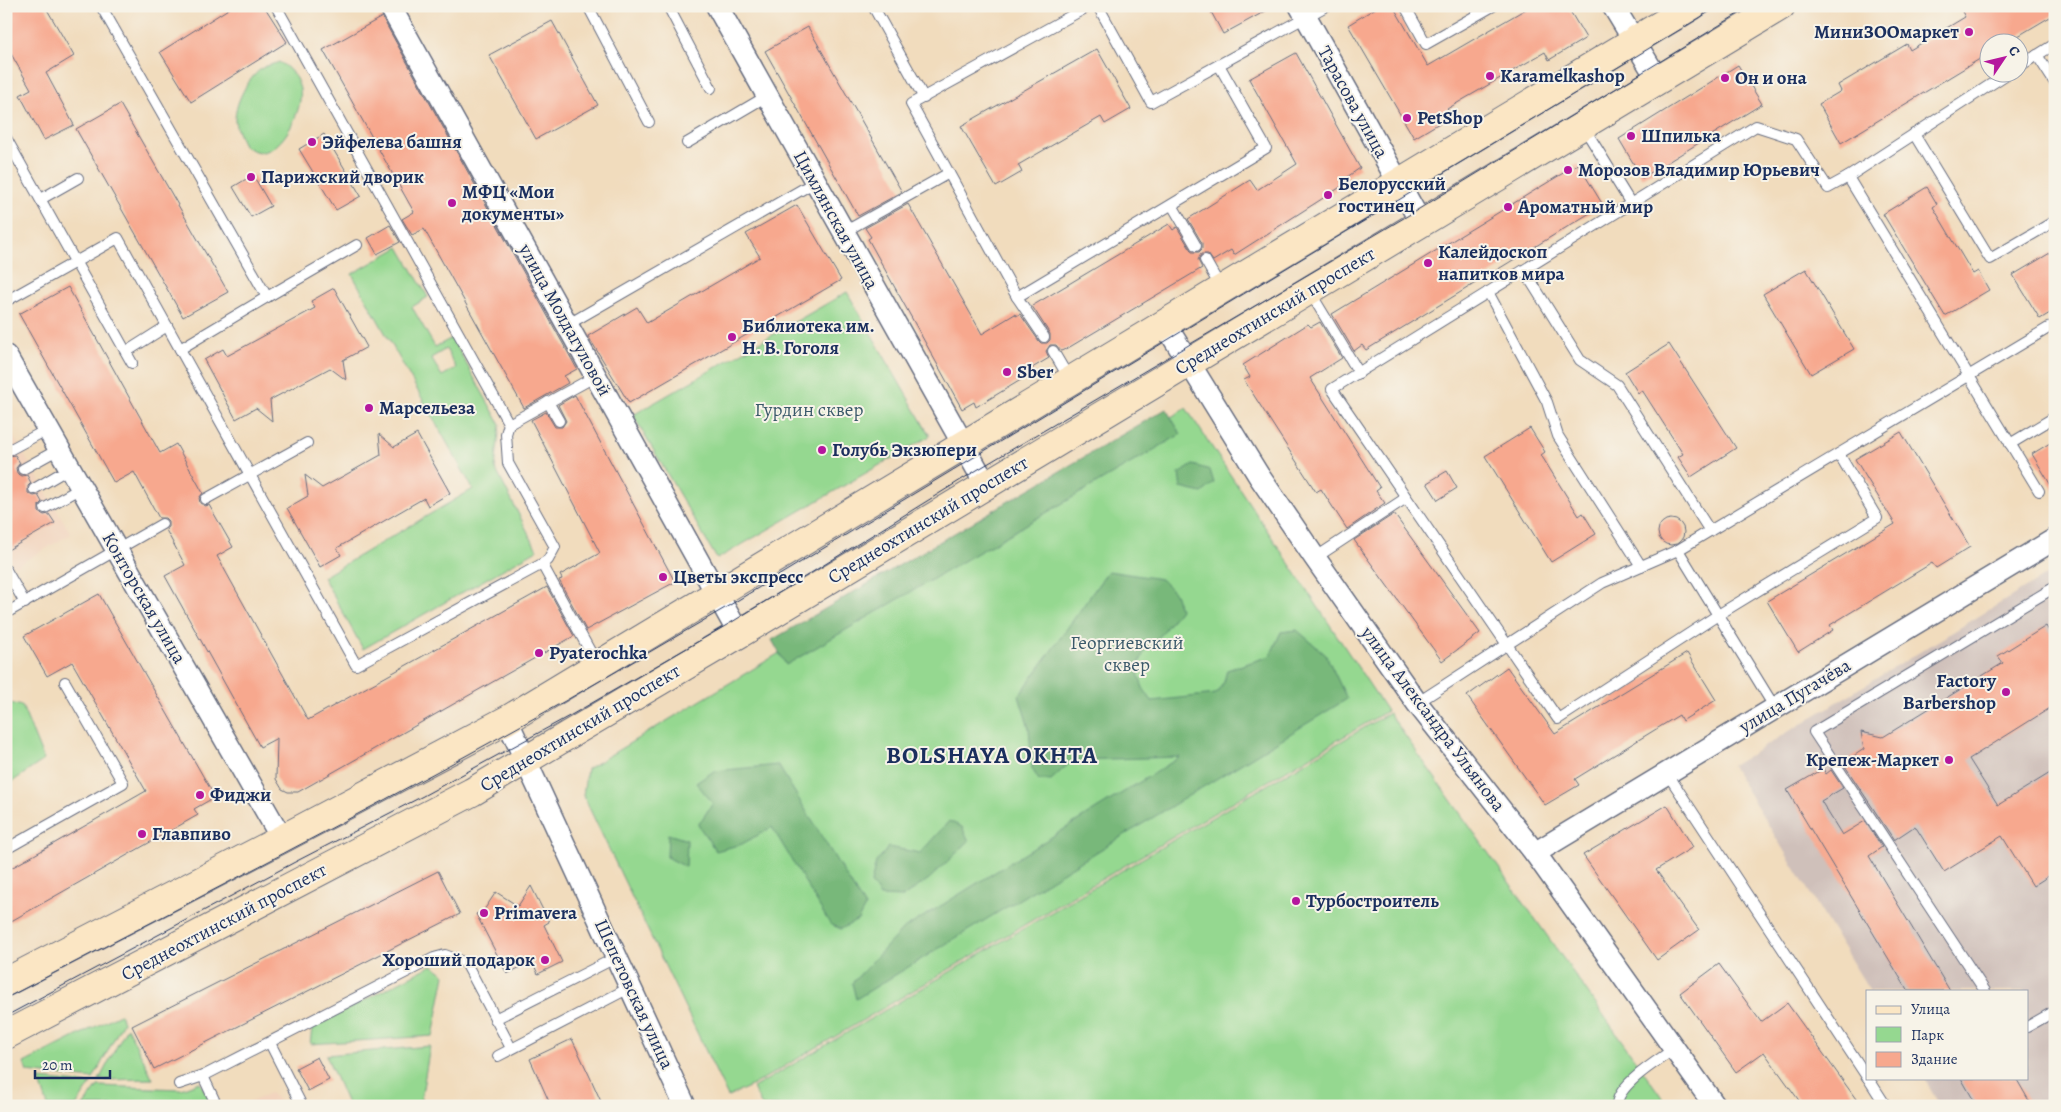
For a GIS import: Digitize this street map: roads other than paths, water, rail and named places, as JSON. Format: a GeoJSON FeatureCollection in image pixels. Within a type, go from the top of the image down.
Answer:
{"type":"FeatureCollection","features":[{"type":"Feature","properties":{"kind":"main road"},"geometry":{"type":"LineString","coordinates":[[6,982],[507,720],[1692,6]]}},
{"type":"Feature","properties":{"kind":"main road","name":"Среднеохтинский проспект"},"geometry":{"type":"LineString","coordinates":[[6,1036],[454,801],[526,760],[986,486],[1781,6]]}},
{"type":"Feature","properties":{"kind":"street","name":"улица Молдагуловой"},"geometry":{"type":"LineString","coordinates":[[390,6],[739,634]]}},
{"type":"Feature","properties":{"kind":"street","name":"Цимлянская улица"},"geometry":{"type":"LineString","coordinates":[[717,6],[986,486]]}},
{"type":"Feature","properties":{"kind":"street"},"geometry":{"type":"LineString","coordinates":[[1613,6],[1658,80]]}},
{"type":"Feature","properties":{"kind":"street","name":"Тарасова улица"},"geometry":{"type":"LineString","coordinates":[[1303,12],[1397,184],[1421,223]]}},
{"type":"Feature","properties":{"kind":"street","name":"улица Александра Ульянова"},"geometry":{"type":"LineString","coordinates":[[1165,324],[1259,476],[1315,558],[1417,703],[1535,853],[1715,1106]]}},
{"type":"Feature","properties":{"kind":"street","name":"Конторская улица"},"geometry":{"type":"LineString","coordinates":[[6,356],[282,839]]}},
{"type":"Feature","properties":{"kind":"street","name":"улица Пугачёва"},"geometry":{"type":"LineString","coordinates":[[1535,853],[2055,539]]}},
{"type":"Feature","properties":{"kind":"street","name":"Шепетовская улица"},"geometry":{"type":"LineString","coordinates":[[507,720],[686,1106]]}},
{"type":"Feature","properties":{"kind":"lane"},"geometry":{"type":"LineString","coordinates":[[102,6],[267,297]]}},
{"type":"Feature","properties":{"kind":"lane"},"geometry":{"type":"LineString","coordinates":[[276,6],[509,424]]}},
{"type":"Feature","properties":{"kind":"lane"},"geometry":{"type":"LineString","coordinates":[[588,6],[649,122]]}},
{"type":"Feature","properties":{"kind":"lane"},"geometry":{"type":"LineString","coordinates":[[668,6],[712,88]]}},
{"type":"Feature","properties":{"kind":"lane"},"geometry":{"type":"LineString","coordinates":[[873,6],[924,98]]}},
{"type":"Feature","properties":{"kind":"lane"},"geometry":{"type":"LineString","coordinates":[[1044,337],[1017,297],[911,104],[1089,6]]}},
{"type":"Feature","properties":{"kind":"lane"},"geometry":{"type":"LineString","coordinates":[[1098,6],[1151,102],[1219,65],[1303,12],[1326,6]]}},
{"type":"Feature","properties":{"kind":"lane"},"geometry":{"type":"LineString","coordinates":[[1405,6],[1426,44],[1493,6]]}},
{"type":"Feature","properties":{"kind":"lane"},"geometry":{"type":"LineString","coordinates":[[2028,61],[2055,44]]}},
{"type":"Feature","properties":{"kind":"lane"},"geometry":{"type":"LineString","coordinates":[[2037,55],[2055,83]]}},
{"type":"Feature","properties":{"kind":"lane"},"geometry":{"type":"LineString","coordinates":[[1017,297],[1266,148],[1219,65]]}},
{"type":"Feature","properties":{"kind":"lane"},"geometry":{"type":"LineString","coordinates":[[1838,454],[1877,518],[1718,615],[1558,719],[1332,389],[1756,126],[1796,139],[1828,188],[1995,82]]}},
{"type":"Feature","properties":{"kind":"lane"},"geometry":{"type":"LineString","coordinates":[[688,143],[767,96]]}},
{"type":"Feature","properties":{"kind":"lane"},"geometry":{"type":"LineString","coordinates":[[1582,126],[1631,204]]}},
{"type":"Feature","properties":{"kind":"lane"},"geometry":{"type":"LineString","coordinates":[[1914,134],[1990,259],[2055,221]]}},
{"type":"Feature","properties":{"kind":"lane"},"geometry":{"type":"LineString","coordinates":[[6,138],[132,363]]}},
{"type":"Feature","properties":{"kind":"lane"},"geometry":{"type":"LineString","coordinates":[[844,232],[949,173]]}},
{"type":"Feature","properties":{"kind":"lane"},"geometry":{"type":"LineString","coordinates":[[1848,176],[2039,491]]}},
{"type":"Feature","properties":{"kind":"lane"},"geometry":{"type":"LineString","coordinates":[[41,199],[78,178]]}},
{"type":"Feature","properties":{"kind":"lane"},"geometry":{"type":"LineString","coordinates":[[567,325],[815,182]]}},
{"type":"Feature","properties":{"kind":"lane"},"geometry":{"type":"LineString","coordinates":[[1172,205],[1196,246]]}},
{"type":"Feature","properties":{"kind":"lane"},"geometry":{"type":"LineString","coordinates":[[6,302],[118,238],[356,665],[548,560],[555,547],[508,463],[506,434],[509,424],[596,376]]}},
{"type":"Feature","properties":{"kind":"lane"},"geometry":{"type":"LineString","coordinates":[[180,349],[357,245]]}},
{"type":"Feature","properties":{"kind":"lane"},"geometry":{"type":"LineString","coordinates":[[1205,260],[1222,289]]}},
{"type":"Feature","properties":{"kind":"lane"},"geometry":{"type":"LineString","coordinates":[[1524,270],[1580,360],[1617,385],[1710,531]]}},
{"type":"Feature","properties":{"kind":"lane"},"geometry":{"type":"LineString","coordinates":[[1309,291],[1359,373]]}},
{"type":"Feature","properties":{"kind":"lane"},"geometry":{"type":"LineString","coordinates":[[1488,292],[1547,402],[1558,436],[1641,566]]}},
{"type":"Feature","properties":{"kind":"lane"},"geometry":{"type":"LineString","coordinates":[[1417,703],[1602,583],[1678,550],[2055,324]]}},
{"type":"Feature","properties":{"kind":"lane"},"geometry":{"type":"LineString","coordinates":[[126,352],[167,326]]}},
{"type":"Feature","properties":{"kind":"lane"},"geometry":{"type":"LineString","coordinates":[[1053,351],[1070,380]]}},
{"type":"Feature","properties":{"kind":"lane"},"geometry":{"type":"LineString","coordinates":[[548,402],[559,421]]}},
{"type":"Feature","properties":{"kind":"lane"},"geometry":{"type":"LineString","coordinates":[[2010,444],[2055,417]]}},
{"type":"Feature","properties":{"kind":"lane"},"geometry":{"type":"LineString","coordinates":[[11,449],[48,429]]}},
{"type":"Feature","properties":{"kind":"lane"},"geometry":{"type":"LineString","coordinates":[[206,500],[307,443]]}},
{"type":"Feature","properties":{"kind":"lane"},"geometry":{"type":"LineString","coordinates":[[23,469],[59,449]]}},
{"type":"Feature","properties":{"kind":"lane"},"geometry":{"type":"LineString","coordinates":[[34,489],[70,468]]}},
{"type":"Feature","properties":{"kind":"lane"},"geometry":{"type":"LineString","coordinates":[[45,508],[81,488]]}},
{"type":"Feature","properties":{"kind":"lane"},"geometry":{"type":"LineString","coordinates":[[1315,558],[1406,498]]}},
{"type":"Feature","properties":{"kind":"lane"},"geometry":{"type":"LineString","coordinates":[[6,613],[162,524]]}},
{"type":"Feature","properties":{"kind":"lane"},"geometry":{"type":"LineString","coordinates":[[1678,550],[1775,708]]}},
{"type":"Feature","properties":{"kind":"lane"},"geometry":{"type":"LineString","coordinates":[[542,564],[598,665]]}},
{"type":"Feature","properties":{"kind":"lane"},"geometry":{"type":"LineString","coordinates":[[6,570],[25,603]]}},
{"type":"Feature","properties":{"kind":"lane"},"geometry":{"type":"LineString","coordinates":[[1984,990],[1814,732],[2055,587]]}},
{"type":"Feature","properties":{"kind":"lane"},"geometry":{"type":"LineString","coordinates":[[6,849],[123,783],[66,682]]}},
{"type":"Feature","properties":{"kind":"lane"},"geometry":{"type":"LineString","coordinates":[[1667,773],[1866,1075]]}},
{"type":"Feature","properties":{"kind":"lane"},"geometry":{"type":"LineString","coordinates":[[179,1084],[203,1076],[434,958],[446,955],[466,963],[511,1048]]}},
{"type":"Feature","properties":{"kind":"lane"},"geometry":{"type":"LineString","coordinates":[[496,1019],[617,957]]}},
{"type":"Feature","properties":{"kind":"lane"},"geometry":{"type":"LineString","coordinates":[[498,1056],[630,987]]}},
{"type":"Feature","properties":{"kind":"lane"},"geometry":{"type":"LineString","coordinates":[[2028,1026],[2055,1010]]}},
{"type":"Feature","properties":{"kind":"lane"},"geometry":{"type":"LineString","coordinates":[[270,1043],[302,1106]]}},
{"type":"Feature","properties":{"kind":"lane"},"geometry":{"type":"LineString","coordinates":[[1617,1106],[1617,1102],[1626,1086],[1674,1049]]}},
{"type":"Feature","properties":{"kind":"lane"},"geometry":{"type":"LineString","coordinates":[[203,1076],[217,1106]]}},
{"type":"Feature","properties":{"kind":"lane"},"geometry":{"type":"LineString","coordinates":[[1869,1080],[1886,1106]]}},
{"type":"Feature","properties":{"kind":"tram line"},"geometry":{"type":"LineString","coordinates":[[6,998],[386,799],[592,686],[725,608],[1719,6]]}},
{"type":"Feature","properties":{"kind":"tram line"},"geometry":{"type":"LineString","coordinates":[[6,1016],[423,796],[573,714],[732,622],[977,470],[1414,212],[1751,6]]}},
{"type":"Feature","properties":{"kind":"place","name":"МиниЗООмаркет"},"geometry":{"type":"Point","coordinates":[1969,32]}},
{"type":"Feature","properties":{"kind":"place","name":"Karamelkashop"},"geometry":{"type":"Point","coordinates":[1490,76]}},
{"type":"Feature","properties":{"kind":"place","name":"Он и она"},"geometry":{"type":"Point","coordinates":[1725,78]}},
{"type":"Feature","properties":{"kind":"place","name":"PetShop"},"geometry":{"type":"Point","coordinates":[1407,118]}},
{"type":"Feature","properties":{"kind":"place","name":"Шпилька"},"geometry":{"type":"Point","coordinates":[1631,136]}},
{"type":"Feature","properties":{"kind":"place","name":"Эйфелева башня"},"geometry":{"type":"Point","coordinates":[312,142]}},
{"type":"Feature","properties":{"kind":"place","name":"Морозов Владимир Юрьевич"},"geometry":{"type":"Point","coordinates":[1568,170]}},
{"type":"Feature","properties":{"kind":"place","name":"Парижский дворик"},"geometry":{"type":"Point","coordinates":[251,177]}},
{"type":"Feature","properties":{"kind":"place","name":"Белорусский гостинец"},"geometry":{"type":"Point","coordinates":[1328,195]}},
{"type":"Feature","properties":{"kind":"place","name":"МФЦ «Мои документы»"},"geometry":{"type":"Point","coordinates":[452,203]}},
{"type":"Feature","properties":{"kind":"place","name":"Ароматный мир"},"geometry":{"type":"Point","coordinates":[1508,207]}},
{"type":"Feature","properties":{"kind":"place","name":"Калейдоскоп напитков мира"},"geometry":{"type":"Point","coordinates":[1428,263]}},
{"type":"Feature","properties":{"kind":"place","name":"Библиотека им. Н. В. Гоголя"},"geometry":{"type":"Point","coordinates":[732,337]}},
{"type":"Feature","properties":{"kind":"place","name":"Sber"},"geometry":{"type":"Point","coordinates":[1007,372]}},
{"type":"Feature","properties":{"kind":"place","name":"Марсельеза"},"geometry":{"type":"Point","coordinates":[369,408]}},
{"type":"Feature","properties":{"kind":"place","name":"Голубь Экзюпери"},"geometry":{"type":"Point","coordinates":[822,450]}},
{"type":"Feature","properties":{"kind":"place","name":"Цветы экспресс"},"geometry":{"type":"Point","coordinates":[663,577]}},
{"type":"Feature","properties":{"kind":"place","name":"Pyaterochka"},"geometry":{"type":"Point","coordinates":[539,653]}},
{"type":"Feature","properties":{"kind":"place","name":"Factory Barbershop"},"geometry":{"type":"Point","coordinates":[2006,692]}},
{"type":"Feature","properties":{"kind":"place","name":"Крепеж-Маркет"},"geometry":{"type":"Point","coordinates":[1949,760]}},
{"type":"Feature","properties":{"kind":"place","name":"Фиджи"},"geometry":{"type":"Point","coordinates":[200,795]}},
{"type":"Feature","properties":{"kind":"place","name":"Главпиво"},"geometry":{"type":"Point","coordinates":[142,834]}},
{"type":"Feature","properties":{"kind":"place","name":"Турбостроитель"},"geometry":{"type":"Point","coordinates":[1296,901]}},
{"type":"Feature","properties":{"kind":"place","name":"Primavera"},"geometry":{"type":"Point","coordinates":[484,913]}},
{"type":"Feature","properties":{"kind":"place","name":"Хороший подарок"},"geometry":{"type":"Point","coordinates":[545,960]}},
{"type":"Feature","properties":{"kind":"district","name":"BOLSHAYA OKHTA"},"geometry":{"type":"Point","coordinates":[992,755]}},
{"type":"Feature","properties":{"kind":"park label","name":"Гурдин сквер"},"geometry":{"type":"Point","coordinates":[809,410]}},
{"type":"Feature","properties":{"kind":"park label","name":"Георгиевский сквер"},"geometry":{"type":"Point","coordinates":[1127,654]}}]}
